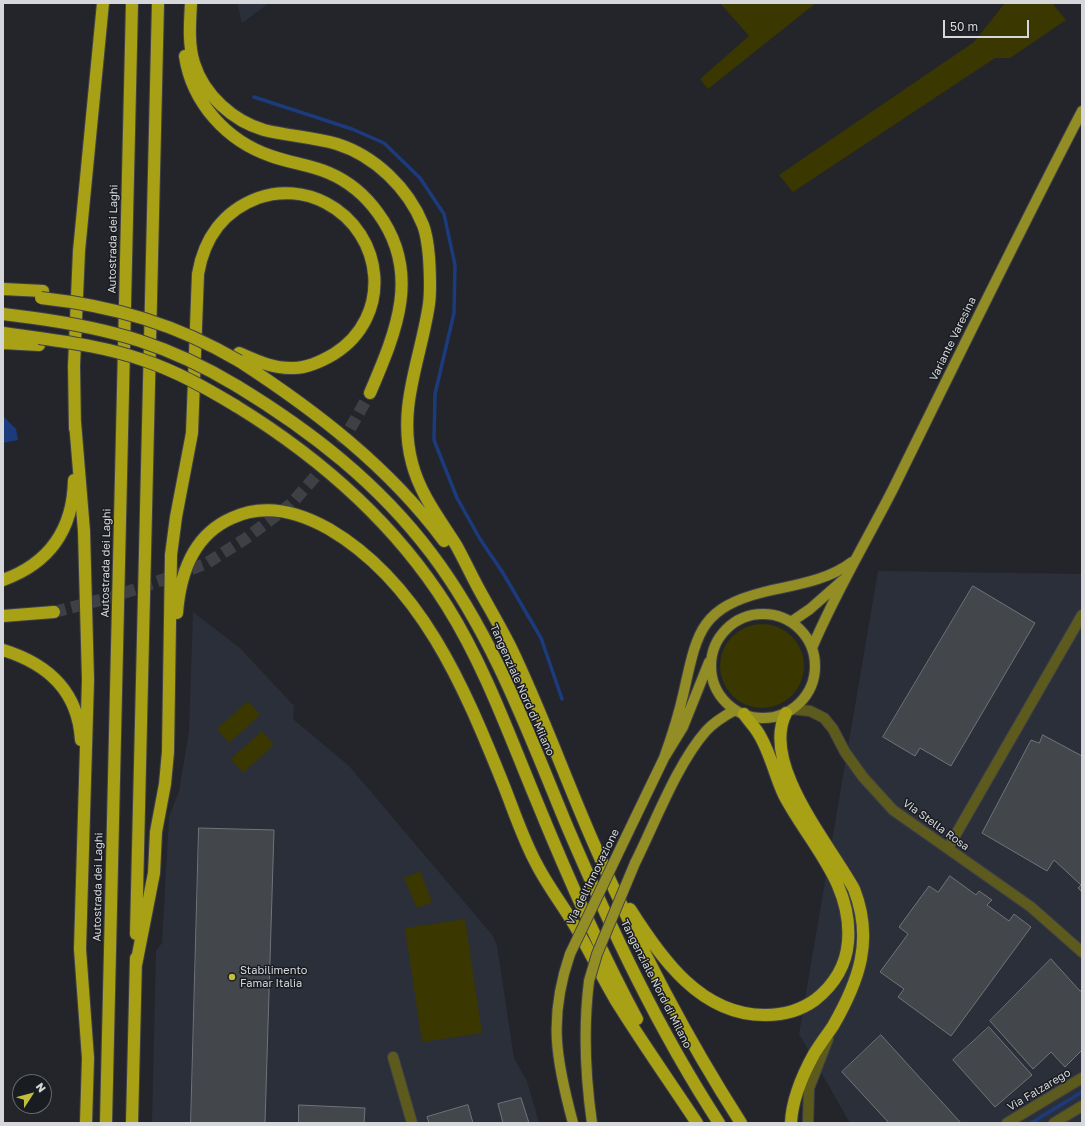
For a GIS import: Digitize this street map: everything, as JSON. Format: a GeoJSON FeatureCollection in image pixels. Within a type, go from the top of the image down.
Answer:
{"type":"FeatureCollection","features":[{"type":"Feature","properties":{"kind":"highway"},"geometry":{"type":"LineString","coordinates":[[97,3],[97,53]]}},
{"type":"Feature","properties":{"kind":"highway"},"geometry":{"type":"LineString","coordinates":[[3,580],[19,573],[44,556],[57,540],[68,522],[73,497],[78,251],[103,3]]}},
{"type":"Feature","properties":{"kind":"highway","name":"Autostrada dei Laghi"},"geometry":{"type":"LineString","coordinates":[[106,1123],[132,3]]}},
{"type":"Feature","properties":{"kind":"highway"},"geometry":{"type":"LineString","coordinates":[[132,1123],[158,3]]}},
{"type":"Feature","properties":{"kind":"highway"},"geometry":{"type":"LineString","coordinates":[[185,3],[184,38],[188,71],[199,97],[216,120],[232,136],[252,149],[272,157],[320,170],[349,183],[367,198],[382,219],[394,242],[401,266],[402,297],[389,349],[370,393]]}},
{"type":"Feature","properties":{"kind":"highway"},"geometry":{"type":"LineString","coordinates":[[191,3],[190,36],[194,61],[203,83],[219,103],[236,117],[255,127],[337,144],[363,156],[375,163],[397,184],[415,208],[421,221],[428,245],[430,271],[429,302],[408,396],[406,427],[414,470],[426,498],[456,546],[480,592],[496,618],[524,677],[578,806],[627,917],[650,963],[694,1046],[741,1123]]}},
{"type":"Feature","properties":{"kind":"highway"},"geometry":{"type":"LineString","coordinates":[[3,289],[80,302],[127,313],[167,326],[200,339],[239,357],[284,368],[300,367],[326,359],[336,353],[344,347],[361,328],[372,305],[374,276],[372,263],[368,248],[352,223],[334,208],[313,197],[303,195],[281,194],[261,197],[242,205],[225,218],[210,237],[204,250],[198,274],[192,433],[176,517],[171,555],[168,752],[166,784],[156,832],[154,873],[136,966]]}},
{"type":"Feature","properties":{"kind":"highway"},"geometry":{"type":"LineString","coordinates":[[3,297],[42,295]]}},
{"type":"Feature","properties":{"kind":"highway","name":"Tangenziale Nord di Milano"},"geometry":{"type":"LineString","coordinates":[[3,314],[76,324],[140,340],[203,365],[295,422],[326,445],[368,482],[415,533],[472,614],[496,661],[589,876],[632,969],[679,1058],[719,1123]]}},
{"type":"Feature","properties":{"kind":"highway"},"geometry":{"type":"LineString","coordinates":[[3,333],[39,341]]}},
{"type":"Feature","properties":{"kind":"highway"},"geometry":{"type":"LineString","coordinates":[[3,343],[39,341],[88,345],[143,360],[174,372],[236,406],[293,444],[340,482],[364,504],[409,554],[446,605],[470,648],[491,691],[555,846],[602,952],[660,1063],[697,1123]]}},
{"type":"Feature","properties":{"kind":"highway"},"geometry":{"type":"LineString","coordinates":[[239,357],[340,433],[396,483],[431,524],[480,592]]}},
{"type":"Feature","properties":{"kind":"highway"},"geometry":{"type":"LineString","coordinates":[[75,422],[84,530],[87,614],[87,748],[83,815],[80,949],[88,1058],[86,1123]]}},
{"type":"Feature","properties":{"kind":"highway"},"geometry":{"type":"LineString","coordinates":[[168,700],[178,605],[183,576],[191,555],[199,544],[219,525],[230,518],[256,510],[288,512],[322,525],[361,552],[401,593],[446,656],[477,721],[535,860],[615,998],[697,1123]]}},
{"type":"Feature","properties":{"kind":"highway"},"geometry":{"type":"LineString","coordinates":[[3,616],[54,612]]}},
{"type":"Feature","properties":{"kind":"highway"},"geometry":{"type":"LineString","coordinates":[[3,650],[23,656],[43,668],[63,688],[74,706],[80,728],[83,815]]}},
{"type":"Feature","properties":{"kind":"highway"},"geometry":{"type":"LineString","coordinates":[[789,711],[780,726],[780,738],[785,768],[800,801],[854,889],[862,916],[864,942],[859,968],[849,995],[833,1026],[814,1053],[799,1088],[791,1123]]}},
{"type":"Feature","properties":{"kind":"highway"},"geometry":{"type":"LineString","coordinates":[[578,806],[600,843],[620,889],[633,913],[667,962],[693,988],[721,1006],[752,1014],[782,1014],[812,1002],[835,980],[847,952],[848,930],[842,894],[832,870],[784,793],[757,731],[740,712]]}},
{"type":"Feature","properties":{"kind":"main road","name":"Variante Varesina"},"geometry":{"type":"LineString","coordinates":[[812,648],[1032,206],[1082,111]]}},
{"type":"Feature","properties":{"kind":"main road"},"geometry":{"type":"LineString","coordinates":[[664,758],[677,721],[697,639],[712,616],[736,600],[826,577],[843,570],[857,559]]}},
{"type":"Feature","properties":{"kind":"main road","name":"Variante Varesina"},"geometry":{"type":"LineString","coordinates":[[791,622],[810,609],[846,577]]}},
{"type":"Feature","properties":{"kind":"main road"},"geometry":{"type":"LineString","coordinates":[[766,614],[783,618],[791,622],[803,633],[812,648],[815,664],[813,681],[805,696],[789,711],[765,718],[740,712],[722,698],[715,686],[711,673],[712,654],[719,637],[731,624],[739,619],[752,615],[766,614]]}},
{"type":"Feature","properties":{"kind":"main road","name":"Via dell'Innovazione"},"geometry":{"type":"LineString","coordinates":[[573,1123],[565,1092],[556,1040],[556,1016],[562,976],[570,954],[664,758],[683,727],[712,654]]}},
{"type":"Feature","properties":{"kind":"main road"},"geometry":{"type":"LineString","coordinates":[[592,1123],[585,1065],[585,1014],[589,981],[597,954],[635,863],[679,774],[698,743],[715,723],[740,712]]}},
{"type":"Feature","properties":{"kind":"street"},"geometry":{"type":"LineString","coordinates":[[948,848],[1082,615]]}},
{"type":"Feature","properties":{"kind":"street","name":"Via Stella Rosa"},"geometry":{"type":"LineString","coordinates":[[789,711],[810,711],[824,718],[833,729],[853,763],[876,792],[898,813],[1031,907],[1082,952]]}},
{"type":"Feature","properties":{"kind":"street"},"geometry":{"type":"LineString","coordinates":[[808,1123],[809,1088],[833,1026]]}},
{"type":"Feature","properties":{"kind":"street"},"geometry":{"type":"LineString","coordinates":[[393,1057],[412,1123]]}},
{"type":"Feature","properties":{"kind":"street","name":"Via Falzarego"},"geometry":{"type":"LineString","coordinates":[[1008,1123],[1082,1078]]}},
{"type":"Feature","properties":{"kind":"street"},"geometry":{"type":"LineString","coordinates":[[1054,1123],[1082,1106]]}},
{"type":"Feature","properties":{"kind":"shaded area"},"geometry":{"type":"Polygon","coordinates":[[[237,3],[269,3],[242,23],[237,3]]]}},
{"type":"Feature","properties":{"kind":"shaded area"},"geometry":{"type":"Polygon","coordinates":[[[720,3],[816,3],[708,89],[700,79],[749,36],[720,3]]]}},
{"type":"Feature","properties":{"kind":"shaded area"},"geometry":{"type":"Polygon","coordinates":[[[1005,3],[1052,3],[1066,20],[1010,58],[995,58],[793,192],[779,175],[974,42],[1005,3]]]}},
{"type":"Feature","properties":{"kind":"shaded area"},"geometry":{"type":"Polygon","coordinates":[[[878,571],[1082,574],[1082,1123],[850,1123],[799,1034],[878,571]]]}},
{"type":"Feature","properties":{"kind":"shaded area"},"geometry":{"type":"Polygon","coordinates":[[[193,612],[240,648],[294,706],[293,719],[349,766],[493,936],[497,946],[514,1058],[527,1081],[539,1123],[152,1123],[156,951],[162,943],[169,817],[179,791],[189,731],[193,612]]]}},
{"type":"Feature","properties":{"kind":"shaded area"},"geometry":{"type":"Polygon","coordinates":[[[762,624],[770,625],[785,631],[797,643],[803,658],[803,674],[797,689],[785,701],[770,707],[762,708],[754,707],[739,701],[727,689],[721,674],[720,666],[721,658],[727,643],[739,631],[754,625],[762,624]]]}},
{"type":"Feature","properties":{"kind":"shaded area"},"geometry":{"type":"Polygon","coordinates":[[[248,701],[260,715],[229,743],[217,729],[248,701]]]}},
{"type":"Feature","properties":{"kind":"shaded area"},"geometry":{"type":"Polygon","coordinates":[[[262,731],[274,745],[243,773],[231,759],[262,731]]]}},
{"type":"Feature","properties":{"kind":"shaded area"},"geometry":{"type":"Polygon","coordinates":[[[420,871],[432,902],[417,908],[404,878],[420,871]]]}},
{"type":"Feature","properties":{"kind":"shaded area"},"geometry":{"type":"Polygon","coordinates":[[[465,919],[482,1033],[422,1042],[405,928],[465,919]]]}},
{"type":"Feature","properties":{"kind":"water"},"geometry":{"type":"Polygon","coordinates":[[[3,416],[16,429],[18,440],[3,443],[3,416]]]}},
{"type":"Feature","properties":{"kind":"building"},"geometry":{"type":"Polygon","coordinates":[[[973,586],[1035,623],[951,766],[920,748],[915,756],[883,737],[973,586]]]}},
{"type":"Feature","properties":{"kind":"building"},"geometry":{"type":"Polygon","coordinates":[[[1043,735],[1082,756],[1082,892],[1078,888],[1081,885],[1054,860],[1047,871],[982,833],[1031,740],[1039,743],[1043,735]]]}},
{"type":"Feature","properties":{"kind":"building","name":"Stabilimento Famar Italia"},"geometry":{"type":"Polygon","coordinates":[[[199,828],[274,830],[265,1123],[191,1123],[199,828]]]}},
{"type":"Feature","properties":{"kind":"building"},"geometry":{"type":"Polygon","coordinates":[[[950,876],[976,895],[979,891],[992,900],[987,905],[1009,921],[1014,914],[1031,927],[951,1036],[898,997],[904,989],[880,972],[908,934],[899,927],[929,886],[938,892],[950,876]]]}},
{"type":"Feature","properties":{"kind":"building"},"geometry":{"type":"Polygon","coordinates":[[[1051,959],[1080,991],[1082,990],[1082,1050],[1065,1067],[1051,1052],[1033,1069],[990,1021],[1051,959]]]}},
{"type":"Feature","properties":{"kind":"building"},"geometry":{"type":"Polygon","coordinates":[[[989,1027],[1032,1075],[995,1107],[953,1060],[989,1027]]]}},
{"type":"Feature","properties":{"kind":"building"},"geometry":{"type":"Polygon","coordinates":[[[881,1035],[961,1123],[889,1123],[842,1072],[881,1035]]]}},
{"type":"Feature","properties":{"kind":"building"},"geometry":{"type":"Polygon","coordinates":[[[521,1098],[529,1123],[503,1123],[498,1104],[521,1098]]]}},
{"type":"Feature","properties":{"kind":"building"},"geometry":{"type":"Polygon","coordinates":[[[299,1105],[365,1108],[364,1123],[299,1123],[299,1105]]]}},
{"type":"Feature","properties":{"kind":"building"},"geometry":{"type":"Polygon","coordinates":[[[468,1105],[473,1123],[429,1123],[427,1117],[468,1105]]]}},
{"type":"Feature","properties":{"kind":"waterway"},"geometry":{"type":"LineString","coordinates":[[254,97],[352,129],[384,143],[420,178],[444,214],[455,265],[454,313],[435,394],[434,440],[457,498],[480,539],[503,573],[541,638],[562,699]]}},
{"type":"Feature","properties":{"kind":"waterway"},"geometry":{"type":"LineString","coordinates":[[1031,1123],[1082,1092]]}},
{"type":"Feature","properties":{"kind":"tunnel"},"geometry":{"type":"LineString","coordinates":[[54,612],[115,596],[168,578],[207,563],[245,539],[291,504],[337,452],[370,393]]}},
{"type":"Feature","properties":{"kind":"place","name":"Stabilimento Famar Italia"},"geometry":{"type":"Point","coordinates":[232,977]}}]}
